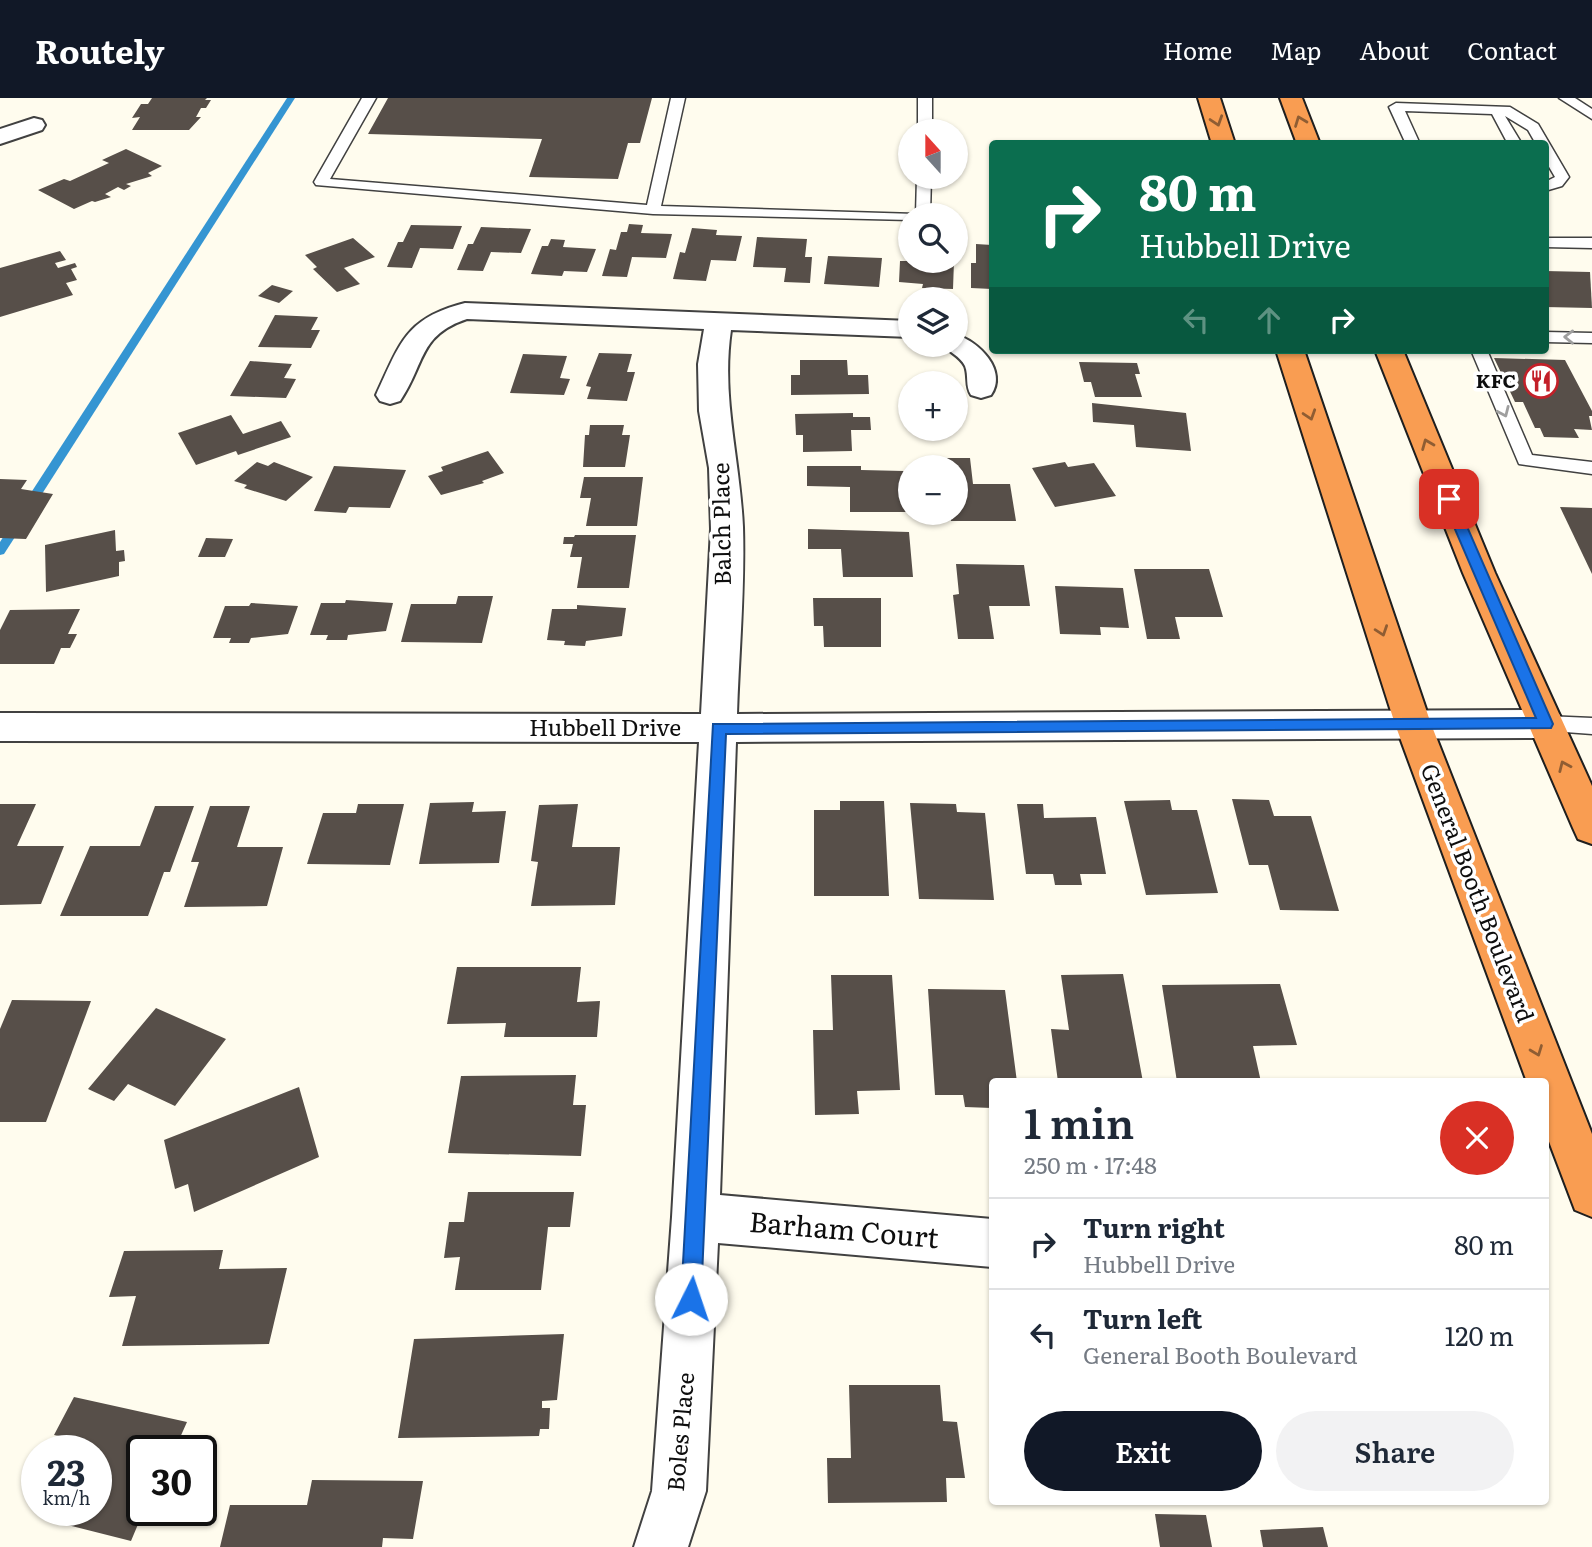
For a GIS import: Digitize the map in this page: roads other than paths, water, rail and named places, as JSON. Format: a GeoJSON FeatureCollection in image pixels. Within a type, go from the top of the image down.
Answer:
{"type":"FeatureCollection","features":[{"type":"Feature","properties":{"kind":"highway"},"geometry":{"type":"LineString","coordinates":[[1209,98],[1223,140]]}},
{"type":"Feature","properties":{"kind":"highway"},"geometry":{"type":"LineString","coordinates":[[1291,98],[1307,140]]}},
{"type":"Feature","properties":{"kind":"highway","name":"General Booth Boulevard"},"geometry":{"type":"LineString","coordinates":[[1291,354],[1413,724],[1548,1078]]}},
{"type":"Feature","properties":{"kind":"highway"},"geometry":{"type":"LineString","coordinates":[[1391,354],[1479,573],[1592,828]]}},
{"type":"Feature","properties":{"kind":"highway","name":"General Booth Boulevard"},"geometry":{"type":"LineString","coordinates":[[1549,1081],[1592,1194]]}},
{"type":"Feature","properties":{"kind":"street"},"geometry":{"type":"LineString","coordinates":[[0,136],[34,125]]}},
{"type":"Feature","properties":{"kind":"street"},"geometry":{"type":"LineString","coordinates":[[390,395],[420,332],[442,317],[465,312],[898,328]]}},
{"type":"Feature","properties":{"kind":"street","name":"Balch Place"},"geometry":{"type":"LineString","coordinates":[[718,728],[727,529],[724,468],[714,411],[712,364],[719,321]]}},
{"type":"Feature","properties":{"kind":"street"},"geometry":{"type":"LineString","coordinates":[[968,352],[982,370],[981,389]]}},
{"type":"Feature","properties":{"kind":"street","name":"Hubbell Drive"},"geometry":{"type":"LineString","coordinates":[[0,727],[718,728],[1546,724]]}},
{"type":"Feature","properties":{"kind":"street","name":"Boles Place"},"geometry":{"type":"LineString","coordinates":[[661,1547],[679,1491],[696,1217],[718,728]]}},
{"type":"Feature","properties":{"kind":"street","name":"Barham Court"},"geometry":{"type":"LineString","coordinates":[[696,1217],[989,1243]]}},
{"type":"Feature","properties":{"kind":"lane"},"geometry":{"type":"LineString","coordinates":[[369,98],[321,182],[653,210],[898,216]]}},
{"type":"Feature","properties":{"kind":"lane"},"geometry":{"type":"LineString","coordinates":[[653,210],[678,98]]}},
{"type":"Feature","properties":{"kind":"lane"},"geometry":{"type":"LineString","coordinates":[[925,98],[925,119]]}},
{"type":"Feature","properties":{"kind":"lane"},"geometry":{"type":"LineString","coordinates":[[1566,98],[1592,115]]}},
{"type":"Feature","properties":{"kind":"lane"},"geometry":{"type":"LineString","coordinates":[[1500,108],[1513,140]]}},
{"type":"Feature","properties":{"kind":"lane"},"geometry":{"type":"LineString","coordinates":[[1500,108],[1520,122],[1533,140]]}},
{"type":"Feature","properties":{"kind":"lane"},"geometry":{"type":"LineString","coordinates":[[1411,140],[1397,110],[1500,108],[1533,127],[1541,140]]}},
{"type":"Feature","properties":{"kind":"lane"},"geometry":{"type":"LineString","coordinates":[[1549,155],[1562,177]]}},
{"type":"Feature","properties":{"kind":"lane"},"geometry":{"type":"LineString","coordinates":[[1549,166],[1552,172],[1562,177]]}},
{"type":"Feature","properties":{"kind":"lane"},"geometry":{"type":"LineString","coordinates":[[1549,186],[1557,183],[1562,177]]}},
{"type":"Feature","properties":{"kind":"lane"},"geometry":{"type":"LineString","coordinates":[[1549,242],[1592,243]]}},
{"type":"Feature","properties":{"kind":"lane"},"geometry":{"type":"LineString","coordinates":[[1549,337],[1592,338]]}},
{"type":"Feature","properties":{"kind":"lane"},"geometry":{"type":"LineString","coordinates":[[1479,354],[1525,460],[1592,468]]}},
{"type":"Feature","properties":{"kind":"lane"},"geometry":{"type":"LineString","coordinates":[[1546,724],[1592,726]]}},
{"type":"Feature","properties":{"kind":"waterway"},"geometry":{"type":"LineString","coordinates":[[29,505],[291,98]]}},
{"type":"Feature","properties":{"kind":"waterway"},"geometry":{"type":"LineString","coordinates":[[0,551],[18,523]]}},
{"type":"Feature","properties":{"kind":"place","name":"KFC"},"geometry":{"type":"Point","coordinates":[1541,381]}}]}
